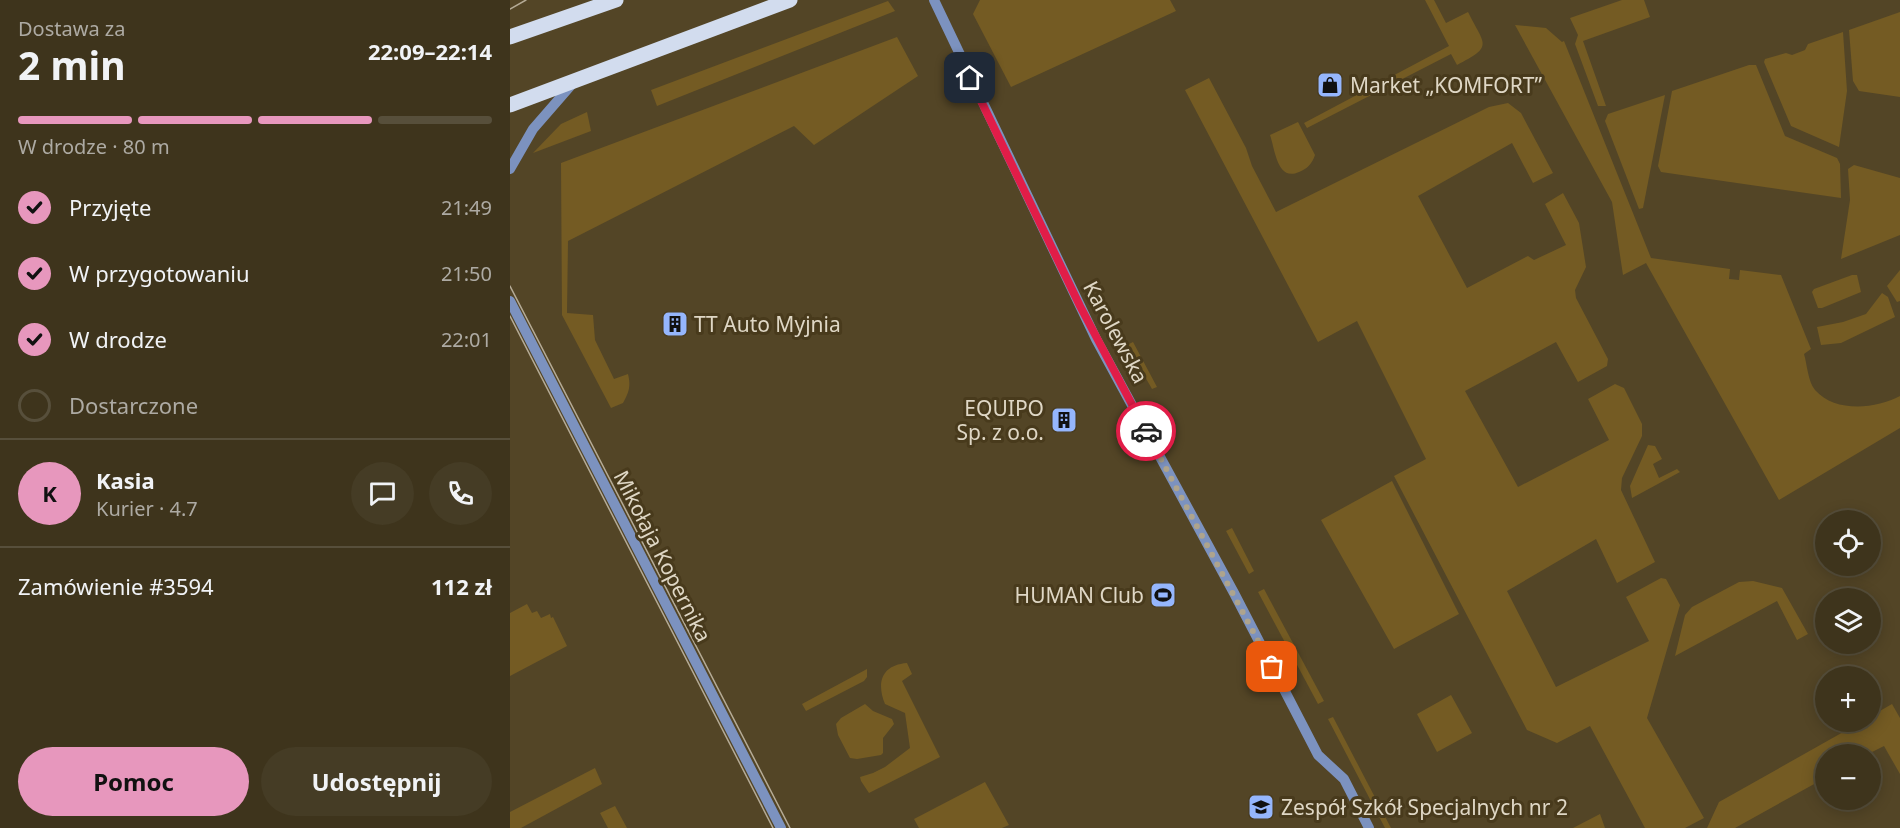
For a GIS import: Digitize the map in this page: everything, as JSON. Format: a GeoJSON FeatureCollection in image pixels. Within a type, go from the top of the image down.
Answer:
{"type":"FeatureCollection","features":[{"type":"Feature","properties":{"kind":"main road"},"geometry":{"type":"LineString","coordinates":[[510,37],[616,0]]}},
{"type":"Feature","properties":{"kind":"main road"},"geometry":{"type":"LineString","coordinates":[[510,105],[790,0]]}},
{"type":"Feature","properties":{"kind":"street","name":"Karolewska"},"geometry":{"type":"LineString","coordinates":[[934,0],[1096,339],[1234,593],[1318,755],[1344,779],[1369,828]]}},
{"type":"Feature","properties":{"kind":"street"},"geometry":{"type":"LineString","coordinates":[[510,169],[533,129],[574,81]]}},
{"type":"Feature","properties":{"kind":"street","name":"Mikołaja Kopernika"},"geometry":{"type":"LineString","coordinates":[[510,301],[782,828]]}},
{"type":"Feature","properties":{"kind":"shaded area"},"geometry":{"type":"Polygon","coordinates":[[[980,0],[1170,0],[1176,11],[1011,87],[973,14],[980,0]]]}},
{"type":"Feature","properties":{"kind":"shaded area"},"geometry":{"type":"Polygon","coordinates":[[[1425,0],[1434,0],[1446,23],[1468,12],[1482,39],[1481,49],[1457,65],[1451,54],[1307,128],[1304,123],[1449,46],[1425,0]]]}},
{"type":"Feature","properties":{"kind":"shaded area"},"geometry":{"type":"Polygon","coordinates":[[[1622,0],[1644,0],[1650,17],[1583,41],[1606,106],[1598,106],[1575,44],[1578,35],[1570,18],[1622,0]]]}},
{"type":"Feature","properties":{"kind":"shaded area"},"geometry":{"type":"Polygon","coordinates":[[[888,1],[895,11],[657,106],[651,90],[888,1]]]}},
{"type":"Feature","properties":{"kind":"shaded area"},"geometry":{"type":"Polygon","coordinates":[[[1900,12],[1900,97],[1859,91],[1853,81],[1849,30],[1900,12]]]}},
{"type":"Feature","properties":{"kind":"shaded area"},"geometry":{"type":"Polygon","coordinates":[[[1515,25],[1546,28],[1562,42],[1564,41],[1651,258],[1730,269],[1729,279],[1739,280],[1740,270],[1781,275],[1811,349],[1804,354],[1809,378],[1815,390],[1833,402],[1856,406],[1879,404],[1900,396],[1900,428],[1779,500],[1646,263],[1623,275],[1612,202],[1515,25]]]}},
{"type":"Feature","properties":{"kind":"shaded area"},"geometry":{"type":"Polygon","coordinates":[[[1843,32],[1847,91],[1839,147],[1791,126],[1764,62],[1765,59],[1786,53],[1792,55],[1805,50],[1808,44],[1843,32]]]}},
{"type":"Feature","properties":{"kind":"shaded area"},"geometry":{"type":"Polygon","coordinates":[[[897,37],[918,76],[814,145],[794,126],[568,241],[567,313],[593,315],[595,340],[614,379],[628,374],[628,392],[623,403],[611,408],[562,315],[561,163],[897,37]]]}},
{"type":"Feature","properties":{"kind":"shaded area"},"geometry":{"type":"Polygon","coordinates":[[[1749,65],[1756,65],[1785,136],[1837,158],[1840,164],[1841,198],[1661,172],[1658,166],[1672,91],[1749,65]]]}},
{"type":"Feature","properties":{"kind":"shaded area"},"geometry":{"type":"Polygon","coordinates":[[[1209,78],[1276,212],[1489,107],[1508,103],[1521,113],[1553,173],[1533,183],[1512,143],[1418,196],[1467,288],[1528,256],[1534,260],[1566,245],[1545,204],[1563,193],[1579,223],[1586,267],[1575,290],[1576,298],[1608,359],[1607,366],[1578,382],[1556,342],[1465,391],[1518,487],[1609,440],[1588,399],[1615,384],[1624,388],[1642,424],[1642,436],[1622,478],[1621,490],[1655,562],[1617,583],[1596,539],[1507,591],[1556,687],[1649,641],[1626,597],[1661,578],[1666,579],[1680,605],[1647,718],[1704,818],[1685,828],[1645,828],[1590,726],[1557,743],[1527,730],[1394,476],[1426,459],[1357,321],[1318,342],[1185,90],[1209,78]]]}},
{"type":"Feature","properties":{"kind":"shaded area"},"geometry":{"type":"Polygon","coordinates":[[[1665,95],[1643,208],[1639,209],[1605,121],[1608,114],[1665,95]]]}},
{"type":"Feature","properties":{"kind":"shaded area"},"geometry":{"type":"Polygon","coordinates":[[[587,112],[591,131],[533,153],[561,124],[587,112]]]}},
{"type":"Feature","properties":{"kind":"shaded area"},"geometry":{"type":"Polygon","coordinates":[[[1298,122],[1315,155],[1307,168],[1292,174],[1281,168],[1270,135],[1298,122]]]}},
{"type":"Feature","properties":{"kind":"shaded area"},"geometry":{"type":"Polygon","coordinates":[[[1854,165],[1900,178],[1900,235],[1841,259],[1850,200],[1848,169],[1854,165]]]}},
{"type":"Feature","properties":{"kind":"shaded area"},"geometry":{"type":"Polygon","coordinates":[[[1900,270],[1900,301],[1897,302],[1887,286],[1900,270]]]}},
{"type":"Feature","properties":{"kind":"shaded area"},"geometry":{"type":"Polygon","coordinates":[[[1857,275],[1861,292],[1818,308],[1812,292],[1814,289],[1857,275]]]}},
{"type":"Feature","properties":{"kind":"shaded area"},"geometry":{"type":"Polygon","coordinates":[[[1882,293],[1888,297],[1895,317],[1841,343],[1821,345],[1817,327],[1843,322],[1866,314],[1882,293]]]}},
{"type":"Feature","properties":{"kind":"shaded area"},"geometry":{"type":"Polygon","coordinates":[[[1133,342],[1157,387],[1152,389],[1127,345],[1133,342]]]}},
{"type":"Feature","properties":{"kind":"shaded area"},"geometry":{"type":"Polygon","coordinates":[[[1648,445],[1655,446],[1662,459],[1653,464],[1659,478],[1677,469],[1680,472],[1632,498],[1630,486],[1648,445]]]}},
{"type":"Feature","properties":{"kind":"shaded area"},"geometry":{"type":"Polygon","coordinates":[[[1392,481],[1459,614],[1394,649],[1321,520],[1392,481]]]}},
{"type":"Feature","properties":{"kind":"shaded area"},"geometry":{"type":"Polygon","coordinates":[[[1232,528],[1254,571],[1249,574],[1226,531],[1232,528]]]}},
{"type":"Feature","properties":{"kind":"shaded area"},"geometry":{"type":"Polygon","coordinates":[[[1753,581],[1782,588],[1808,634],[1797,640],[1777,601],[1675,656],[1685,615],[1692,607],[1739,582],[1753,581]]]}},
{"type":"Feature","properties":{"kind":"shaded area"},"geometry":{"type":"Polygon","coordinates":[[[1264,589],[1324,701],[1318,704],[1258,592],[1264,589]]]}},
{"type":"Feature","properties":{"kind":"shaded area"},"geometry":{"type":"Polygon","coordinates":[[[527,604],[532,613],[537,611],[541,618],[550,614],[551,618],[553,617],[567,646],[510,676],[510,613],[527,604]]]}},
{"type":"Feature","properties":{"kind":"shaded area"},"geometry":{"type":"Polygon","coordinates":[[[907,663],[912,674],[902,681],[940,757],[869,793],[860,777],[885,767],[910,748],[905,713],[885,704],[881,689],[883,676],[887,671],[899,664],[907,663]]]}},
{"type":"Feature","properties":{"kind":"shaded area"},"geometry":{"type":"Polygon","coordinates":[[[867,669],[867,677],[864,681],[806,711],[802,704],[867,669]]]}},
{"type":"Feature","properties":{"kind":"shaded area"},"geometry":{"type":"Polygon","coordinates":[[[1451,695],[1472,733],[1437,752],[1417,714],[1451,695]]]}},
{"type":"Feature","properties":{"kind":"shaded area"},"geometry":{"type":"Polygon","coordinates":[[[865,704],[873,711],[892,719],[894,724],[883,738],[881,755],[850,758],[838,735],[836,724],[841,718],[865,704]]]}},
{"type":"Feature","properties":{"kind":"shaded area"},"geometry":{"type":"Polygon","coordinates":[[[1892,704],[1900,718],[1900,774],[1884,746],[1881,748],[1881,744],[1822,744],[1843,732],[1881,732],[1881,710],[1892,704]]]}},
{"type":"Feature","properties":{"kind":"shaded area"},"geometry":{"type":"Polygon","coordinates":[[[1333,717],[1391,828],[1385,828],[1328,719],[1333,717]]]}},
{"type":"Feature","properties":{"kind":"shaded area"},"geometry":{"type":"Polygon","coordinates":[[[1815,748],[1815,784],[1735,828],[1707,828],[1719,802],[1815,748]]]}},
{"type":"Feature","properties":{"kind":"shaded area"},"geometry":{"type":"Polygon","coordinates":[[[595,768],[602,784],[521,828],[510,828],[510,812],[595,768]]]}},
{"type":"Feature","properties":{"kind":"shaded area"},"geometry":{"type":"Polygon","coordinates":[[[985,782],[1009,825],[1002,828],[919,828],[914,819],[985,782]]]}},
{"type":"Feature","properties":{"kind":"shaded area"},"geometry":{"type":"Polygon","coordinates":[[[615,806],[627,828],[608,828],[600,813],[615,806]]]}},
{"type":"Feature","properties":{"kind":"shaded area"},"geometry":{"type":"Polygon","coordinates":[[[1600,814],[1605,828],[1573,828],[1600,814]]]}},
{"type":"Feature","properties":{"kind":"tram line"},"geometry":{"type":"LineString","coordinates":[[510,9],[526,0]]}},
{"type":"Feature","properties":{"kind":"tram line"},"geometry":{"type":"LineString","coordinates":[[510,286],[790,828]]}},
{"type":"Feature","properties":{"kind":"tram line"},"geometry":{"type":"LineString","coordinates":[[510,316],[773,828]]}},
{"type":"Feature","properties":{"kind":"way so far"},"geometry":{"type":"LineString","coordinates":[[1146,431],[1272,667]]}},
{"type":"Feature","properties":{"kind":"place","name":"Market „KOMFORT”"},"geometry":{"type":"Point","coordinates":[1330,85]}},
{"type":"Feature","properties":{"kind":"place","name":"TT Auto Myjnia"},"geometry":{"type":"Point","coordinates":[675,324]}},
{"type":"Feature","properties":{"kind":"place","name":"EQUIPO Sp. z o.o."},"geometry":{"type":"Point","coordinates":[1064,420]}},
{"type":"Feature","properties":{"kind":"place","name":"HUMAN Club"},"geometry":{"type":"Point","coordinates":[1163,595]}},
{"type":"Feature","properties":{"kind":"place","name":"Zespół Szkół Specjalnych nr 2"},"geometry":{"type":"Point","coordinates":[1261,807]}},
{"type":"Feature","properties":{"kind":"route"},"geometry":{"type":"LineString","coordinates":[[970,78],[1096,339],[1146,431]]}}]}
